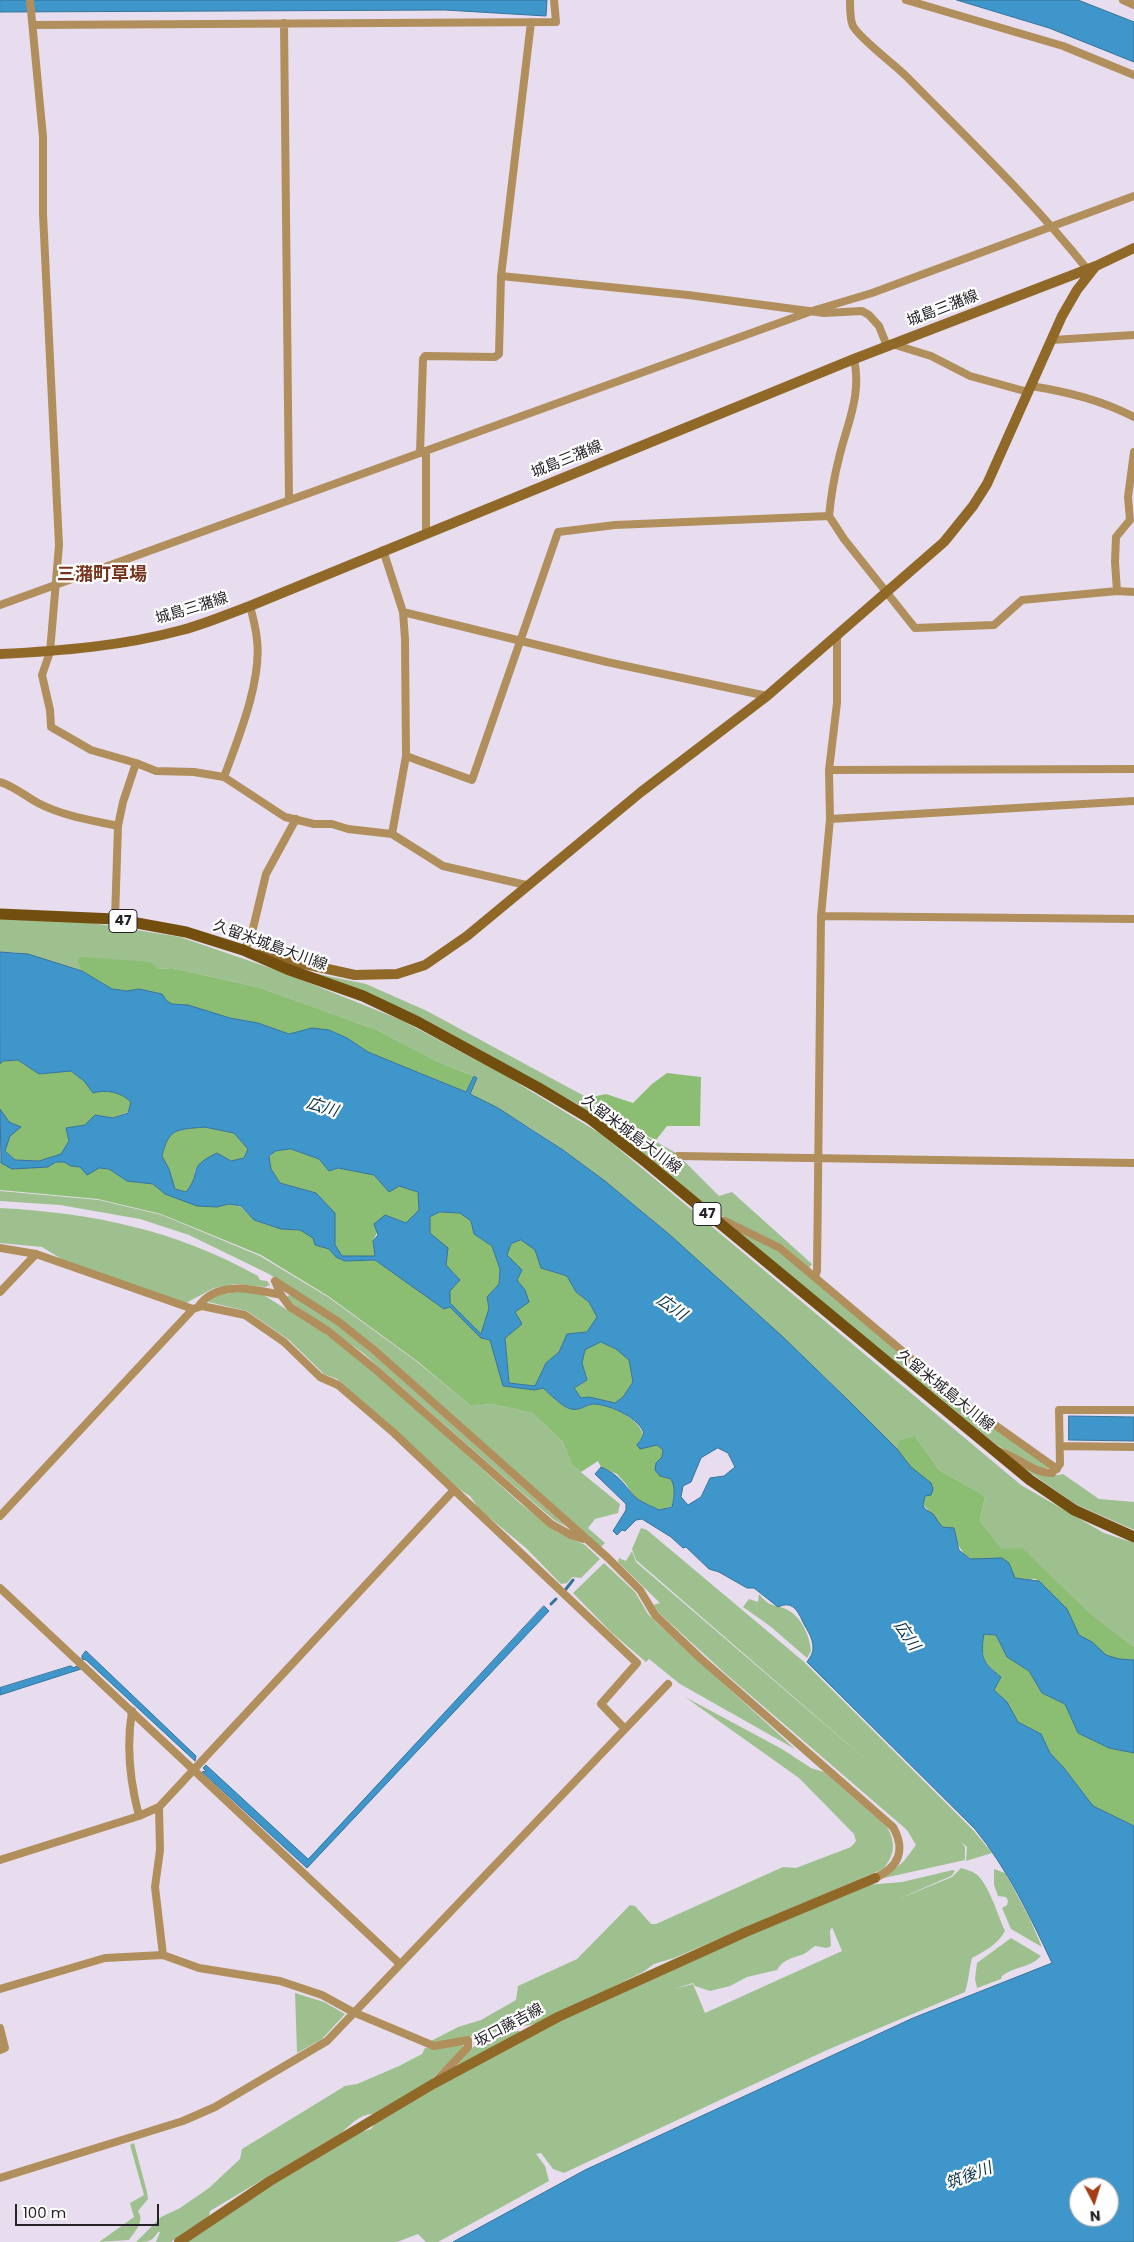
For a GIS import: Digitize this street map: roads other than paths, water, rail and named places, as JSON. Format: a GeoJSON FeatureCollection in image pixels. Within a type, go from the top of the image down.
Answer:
{"type":"FeatureCollection","features":[{"type":"Feature","properties":{"kind":"main road","name":"城島三潴線"},"geometry":{"type":"LineString","coordinates":[[0,654],[50,652],[123,642],[182,630],[250,606],[854,359],[1091,268],[1134,248]]}},
{"type":"Feature","properties":{"kind":"main road"},"geometry":{"type":"LineString","coordinates":[[243,950],[355,975],[397,974],[425,965],[467,936],[526,885],[648,787],[767,696],[944,542],[973,506],[998,461],[1052,340],[1091,268]]}},
{"type":"Feature","properties":{"kind":"main road","name":"久留米城島大川線"},"geometry":{"type":"LineString","coordinates":[[0,914],[116,920],[186,932],[243,950],[287,969],[363,996],[418,1022],[537,1087],[589,1118],[1030,1480],[1074,1510],[1134,1537]]}},
{"type":"Feature","properties":{"kind":"main road","name":"坂口藤吉線"},"geometry":{"type":"LineString","coordinates":[[179,2242],[270,2182],[433,2084],[558,2017],[746,1932],[875,1878]]}},
{"type":"Feature","properties":{"kind":"street"},"geometry":{"type":"LineString","coordinates":[[30,0],[43,137],[43,214],[59,545],[50,652],[42,675],[52,727],[91,750],[156,771],[194,772],[224,777],[247,791],[270,809],[285,817],[314,824],[332,824],[348,829],[392,834],[443,866],[526,885]]}},
{"type":"Feature","properties":{"kind":"street"},"geometry":{"type":"LineString","coordinates":[[33,26],[556,22],[554,0]]}},
{"type":"Feature","properties":{"kind":"street"},"geometry":{"type":"LineString","coordinates":[[850,0],[853,26],[861,36],[903,73],[1053,226],[1091,268]]}},
{"type":"Feature","properties":{"kind":"street"},"geometry":{"type":"LineString","coordinates":[[906,0],[1063,46],[1134,75]]}},
{"type":"Feature","properties":{"kind":"street"},"geometry":{"type":"LineString","coordinates":[[1123,0],[1134,5]]}},
{"type":"Feature","properties":{"kind":"street"},"geometry":{"type":"LineString","coordinates":[[426,533],[423,452],[423,359],[425,356],[494,357],[499,354],[501,276],[531,22]]}},
{"type":"Feature","properties":{"kind":"street"},"geometry":{"type":"LineString","coordinates":[[284,23],[289,500]]}},
{"type":"Feature","properties":{"kind":"street"},"geometry":{"type":"LineString","coordinates":[[0,605],[1134,196]]}},
{"type":"Feature","properties":{"kind":"street"},"geometry":{"type":"LineString","coordinates":[[501,276],[688,295],[824,313],[862,311],[869,315],[879,326],[890,345],[932,356],[970,376],[1030,389],[1079,395],[1108,404],[1134,417]]}},
{"type":"Feature","properties":{"kind":"street"},"geometry":{"type":"LineString","coordinates":[[1052,340],[1134,335]]}},
{"type":"Feature","properties":{"kind":"street"},"geometry":{"type":"LineString","coordinates":[[854,359],[857,371],[857,390],[839,458],[828,516],[915,628],[994,625],[1022,600],[1117,591],[1134,592]]}},
{"type":"Feature","properties":{"kind":"street"},"geometry":{"type":"LineString","coordinates":[[1117,591],[1116,537],[1130,520],[1128,497],[1134,452]]}},
{"type":"Feature","properties":{"kind":"street"},"geometry":{"type":"LineString","coordinates":[[406,756],[472,780],[558,532],[615,525],[828,516]]}},
{"type":"Feature","properties":{"kind":"street"},"geometry":{"type":"LineString","coordinates":[[384,550],[403,612],[406,756],[392,834]]}},
{"type":"Feature","properties":{"kind":"street"},"geometry":{"type":"LineString","coordinates":[[224,777],[256,677],[258,641],[250,606]]}},
{"type":"Feature","properties":{"kind":"street"},"geometry":{"type":"LineString","coordinates":[[403,612],[607,662],[767,696]]}},
{"type":"Feature","properties":{"kind":"street"},"geometry":{"type":"LineString","coordinates":[[815,1277],[817,1271],[821,916],[830,819],[829,770],[837,703],[836,637]]}},
{"type":"Feature","properties":{"kind":"street"},"geometry":{"type":"LineString","coordinates":[[116,920],[118,826],[123,802],[136,763]]}},
{"type":"Feature","properties":{"kind":"street"},"geometry":{"type":"LineString","coordinates":[[829,770],[1134,769]]}},
{"type":"Feature","properties":{"kind":"street"},"geometry":{"type":"LineString","coordinates":[[0,782],[39,803],[73,818],[118,826]]}},
{"type":"Feature","properties":{"kind":"street"},"geometry":{"type":"LineString","coordinates":[[830,819],[1134,801]]}},
{"type":"Feature","properties":{"kind":"street"},"geometry":{"type":"LineString","coordinates":[[243,950],[250,941],[266,874],[296,820]]}},
{"type":"Feature","properties":{"kind":"street"},"geometry":{"type":"LineString","coordinates":[[821,916],[1134,918]]}},
{"type":"Feature","properties":{"kind":"street"},"geometry":{"type":"LineString","coordinates":[[678,1156],[1134,1163]]}},
{"type":"Feature","properties":{"kind":"street"},"geometry":{"type":"LineString","coordinates":[[714,1220],[725,1221],[780,1248],[964,1403],[1057,1470]]}},
{"type":"Feature","properties":{"kind":"street"},"geometry":{"type":"LineString","coordinates":[[0,1248],[36,1254],[195,1308],[202,1306],[245,1315],[284,1342],[320,1377],[338,1385],[394,1433],[636,1663],[601,1704],[625,1729]]}},
{"type":"Feature","properties":{"kind":"street"},"geometry":{"type":"LineString","coordinates":[[0,1292],[36,1254]]}},
{"type":"Feature","properties":{"kind":"street"},"geometry":{"type":"LineString","coordinates":[[586,1540],[571,1535],[551,1524],[375,1369],[328,1331],[290,1307],[280,1295],[274,1281],[339,1322],[389,1363],[608,1558],[640,1590],[655,1615],[700,1658],[765,1717],[893,1826],[899,1838],[900,1850],[890,1869],[875,1878]]}},
{"type":"Feature","properties":{"kind":"street"},"geometry":{"type":"LineString","coordinates":[[0,1516],[205,1298],[221,1291],[236,1289],[256,1290],[280,1295]]}},
{"type":"Feature","properties":{"kind":"street"},"geometry":{"type":"LineString","coordinates":[[993,1450],[1009,1454],[1044,1473],[1052,1473],[1057,1470],[1060,1464],[1059,1410],[1134,1410]]}},
{"type":"Feature","properties":{"kind":"street"},"geometry":{"type":"LineString","coordinates":[[1060,1446],[1134,1447]]}},
{"type":"Feature","properties":{"kind":"street"},"geometry":{"type":"LineString","coordinates":[[0,1860],[139,1816],[159,1807],[453,1491]]}},
{"type":"Feature","properties":{"kind":"street"},"geometry":{"type":"LineString","coordinates":[[0,1588],[399,1963]]}},
{"type":"Feature","properties":{"kind":"street"},"geometry":{"type":"LineString","coordinates":[[0,2178],[183,2121],[215,2107],[327,2041],[399,1963],[668,1684]]}},
{"type":"Feature","properties":{"kind":"street"},"geometry":{"type":"LineString","coordinates":[[132,1711],[128,1732],[129,1750],[134,1797],[139,1816]]}},
{"type":"Feature","properties":{"kind":"street"},"geometry":{"type":"LineString","coordinates":[[159,1807],[160,1850],[156,1887],[163,1955]]}},
{"type":"Feature","properties":{"kind":"street"},"geometry":{"type":"LineString","coordinates":[[0,1990],[105,1958],[163,1955],[199,1968],[280,1981],[322,1995],[353,2012],[434,2046],[468,2040],[468,2047],[433,2084]]}},
{"type":"Feature","properties":{"kind":"street"},"geometry":{"type":"LineString","coordinates":[[0,2028],[5,2048],[0,2050]]}},
{"type":"Feature","properties":{"kind":"water"},"geometry":{"type":"Polygon","coordinates":[[[0,0],[547,0],[546,16],[445,10],[0,12],[0,0]]]}},
{"type":"Feature","properties":{"kind":"water"},"geometry":{"type":"Polygon","coordinates":[[[957,0],[1078,0],[1134,22],[1134,62],[1049,28],[957,0]]]}},
{"type":"Feature","properties":{"kind":"water"},"geometry":{"type":"Polygon","coordinates":[[[0,952],[28,954],[82,971],[112,989],[127,991],[139,989],[162,994],[172,1004],[188,1005],[230,1018],[258,1023],[289,1034],[312,1028],[329,1030],[347,1038],[368,1052],[466,1092],[474,1076],[477,1078],[470,1094],[498,1108],[563,1150],[605,1181],[670,1235],[783,1337],[849,1401],[897,1449],[911,1467],[931,1483],[933,1489],[931,1495],[925,1496],[923,1505],[925,1509],[933,1514],[942,1527],[954,1528],[959,1550],[970,1559],[1002,1558],[1009,1563],[1015,1578],[1039,1581],[1067,1609],[1079,1635],[1092,1642],[1106,1655],[1119,1659],[1134,1660],[1134,1753],[1109,1748],[1078,1733],[1065,1704],[1042,1693],[1029,1671],[1007,1657],[996,1635],[984,1634],[982,1649],[987,1664],[1001,1677],[994,1690],[1007,1702],[1018,1722],[1041,1734],[1050,1753],[1093,1806],[1134,1826],[1134,2242],[453,2242],[585,2170],[913,2018],[1052,1963],[1008,1877],[975,1829],[807,1662],[813,1648],[812,1642],[796,1609],[789,1605],[778,1607],[754,1588],[747,1588],[719,1572],[709,1569],[686,1547],[683,1548],[671,1537],[642,1519],[636,1520],[625,1531],[622,1530],[617,1535],[613,1531],[626,1510],[626,1504],[595,1474],[601,1467],[616,1476],[634,1496],[646,1504],[659,1510],[672,1507],[673,1503],[673,1482],[671,1479],[660,1476],[655,1470],[656,1463],[662,1457],[663,1450],[657,1445],[640,1449],[637,1445],[643,1437],[643,1431],[635,1421],[621,1412],[606,1406],[593,1404],[577,1409],[567,1408],[543,1388],[535,1390],[503,1386],[490,1340],[481,1338],[450,1307],[444,1309],[375,1260],[345,1261],[336,1257],[329,1249],[315,1245],[313,1238],[300,1230],[281,1229],[254,1220],[241,1206],[229,1204],[217,1207],[197,1206],[165,1194],[153,1184],[127,1181],[109,1169],[99,1168],[87,1175],[80,1167],[71,1166],[64,1162],[56,1162],[48,1167],[12,1169],[1,1163],[0,1109],[9,1122],[21,1127],[10,1136],[5,1151],[15,1160],[39,1161],[61,1154],[69,1141],[66,1128],[85,1125],[95,1115],[113,1118],[128,1113],[131,1102],[113,1092],[93,1093],[84,1081],[71,1071],[39,1074],[18,1060],[3,1061],[0,1064],[0,952]],[[204,1127],[175,1132],[168,1140],[162,1156],[169,1169],[175,1189],[186,1192],[194,1180],[196,1171],[201,1163],[217,1153],[231,1161],[244,1158],[248,1149],[234,1133],[204,1127]],[[291,1149],[276,1151],[269,1156],[271,1169],[280,1183],[316,1193],[335,1213],[335,1245],[342,1256],[375,1256],[373,1241],[378,1235],[374,1224],[385,1215],[406,1223],[419,1210],[418,1192],[399,1186],[389,1192],[374,1175],[338,1168],[329,1171],[319,1159],[291,1149]],[[440,1212],[430,1217],[430,1233],[448,1248],[446,1265],[460,1280],[450,1291],[450,1303],[481,1334],[489,1308],[487,1297],[499,1284],[500,1269],[492,1246],[474,1234],[471,1221],[460,1213],[440,1212]],[[521,1240],[511,1244],[507,1255],[522,1270],[517,1280],[525,1290],[529,1302],[515,1312],[522,1324],[505,1338],[509,1383],[535,1386],[546,1363],[559,1352],[567,1334],[587,1332],[597,1317],[589,1302],[576,1292],[567,1276],[541,1268],[535,1250],[521,1240]],[[601,1342],[585,1350],[582,1363],[587,1380],[574,1388],[581,1398],[589,1397],[615,1403],[623,1397],[633,1382],[629,1360],[616,1349],[601,1342]],[[718,1448],[701,1458],[691,1482],[683,1486],[681,1497],[688,1505],[701,1497],[710,1478],[724,1476],[735,1467],[728,1453],[718,1448]]]}},
{"type":"Feature","properties":{"kind":"water"},"geometry":{"type":"Polygon","coordinates":[[[1069,1416],[1134,1417],[1134,1441],[1069,1440],[1069,1416]]]}},
{"type":"Feature","properties":{"kind":"water"},"geometry":{"type":"Polygon","coordinates":[[[544,1606],[549,1611],[307,1868],[202,1772],[206,1771],[203,1768],[206,1765],[308,1859],[544,1606]]]}},
{"type":"Feature","properties":{"kind":"water"},"geometry":{"type":"Polygon","coordinates":[[[86,1651],[196,1756],[195,1761],[86,1660],[82,1659],[86,1651]]]}},
{"type":"Feature","properties":{"kind":"water"},"geometry":{"type":"Polygon","coordinates":[[[71,1666],[81,1669],[0,1695],[0,1688],[71,1666]]]}},
{"type":"Feature","properties":{"kind":"waterway"},"geometry":{"type":"LineString","coordinates":[[566,1589],[573,1580]]}},
{"type":"Feature","properties":{"kind":"waterway"},"geometry":{"type":"LineString","coordinates":[[551,1604],[556,1599]]}},
{"type":"Feature","properties":{"kind":"district","name":"三潴町草場"},"geometry":{"type":"Point","coordinates":[102,575]}},
{"type":"Feature","properties":{"kind":"water label","name":"広川"},"geometry":{"type":"Point","coordinates":[322,1108]}},
{"type":"Feature","properties":{"kind":"water label","name":"広川"},"geometry":{"type":"Point","coordinates":[671,1308]}},
{"type":"Feature","properties":{"kind":"water label","name":"広川"},"geometry":{"type":"Point","coordinates":[906,1636]}},
{"type":"Feature","properties":{"kind":"water label","name":"筑後川"},"geometry":{"type":"Point","coordinates":[969,2177]}}]}
